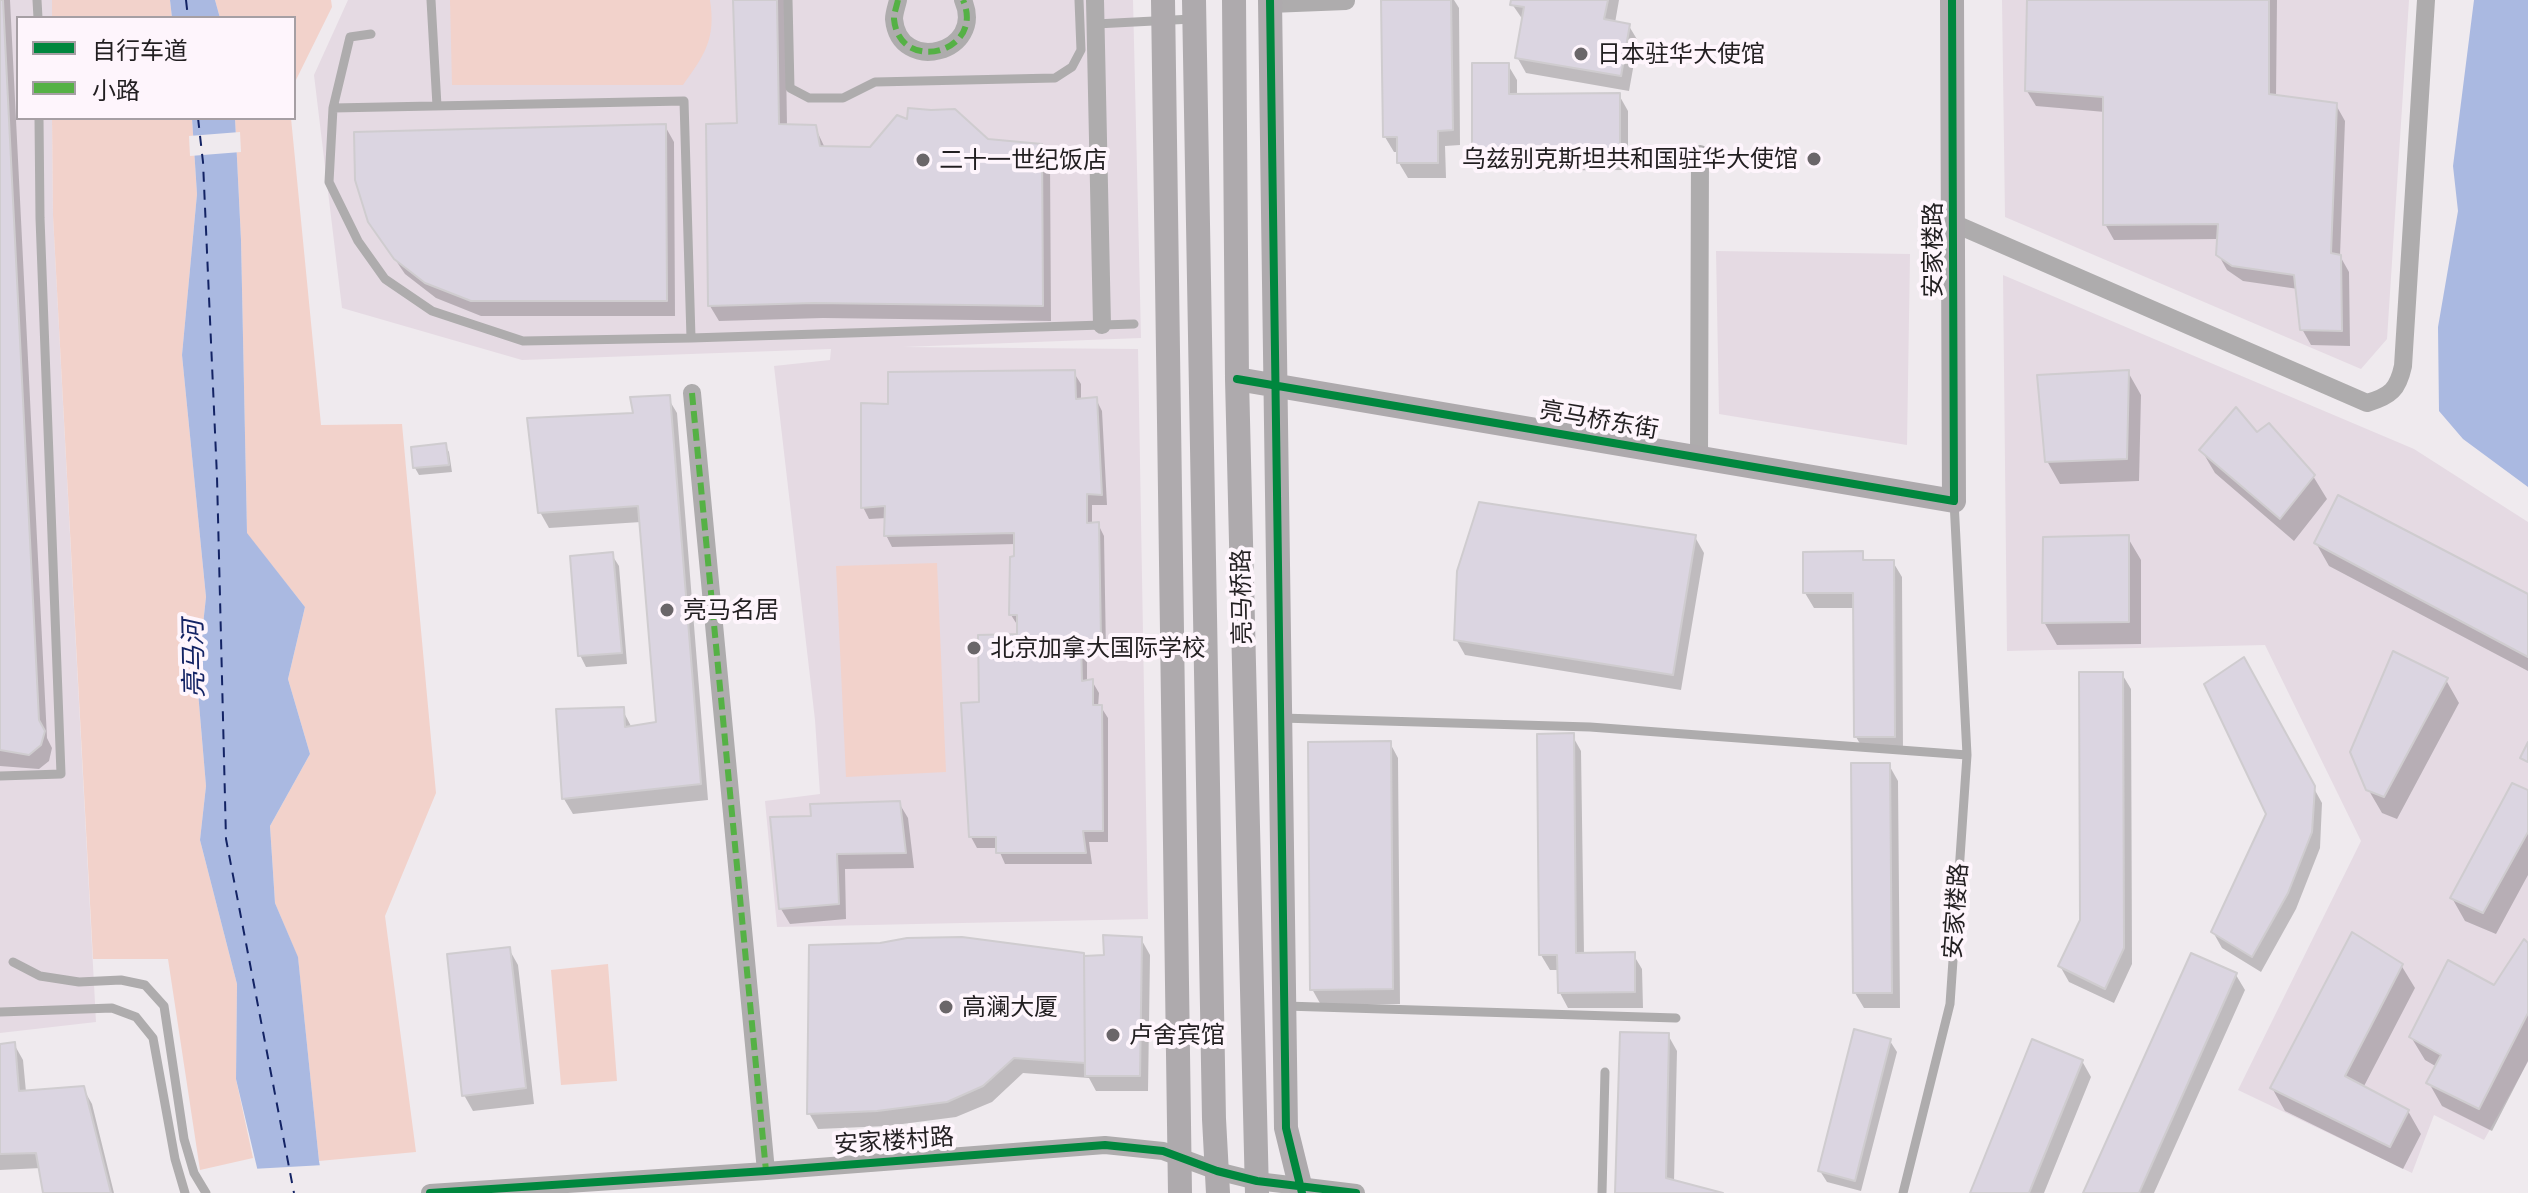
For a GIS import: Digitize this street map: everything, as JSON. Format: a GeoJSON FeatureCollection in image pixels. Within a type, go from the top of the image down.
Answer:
{"type":"FeatureCollection","features":[{"type":"Feature","properties":{"kind":"street"},"geometry":{"type":"LineString","coordinates":[[898,0],[894,18],[901,39],[915,50],[931,54],[954,44],[967,27],[967,9],[963,0]]}},
{"type":"Feature","properties":{"kind":"street"},"geometry":{"type":"LineString","coordinates":[[1095,0],[1102,325]]}},
{"type":"Feature","properties":{"kind":"street","name":"亮马桥路"},"geometry":{"type":"LineString","coordinates":[[1234,0],[1237,379],[1257,1187]]}},
{"type":"Feature","properties":{"kind":"street","name":"安家楼路"},"geometry":{"type":"LineString","coordinates":[[1952,0],[1954,501]]}},
{"type":"Feature","properties":{"kind":"street"},"geometry":{"type":"LineString","coordinates":[[1953,223],[2367,403],[2381,399],[2399,385],[2403,366],[2426,0]]}},
{"type":"Feature","properties":{"kind":"street"},"geometry":{"type":"LineString","coordinates":[[1301,1190],[1286,1128],[1270,2],[1346,1]]}},
{"type":"Feature","properties":{"kind":"street","name":"亮马桥路"},"geometry":{"type":"LineString","coordinates":[[1194,9],[1217,1182]]}},
{"type":"Feature","properties":{"kind":"street"},"geometry":{"type":"LineString","coordinates":[[1163,10],[1180,1193]]}},
{"type":"Feature","properties":{"kind":"street"},"geometry":{"type":"LineString","coordinates":[[1699,457],[1700,154]]}},
{"type":"Feature","properties":{"kind":"street","name":"亮马桥东街"},"geometry":{"type":"LineString","coordinates":[[1237,379],[1954,501]]}},
{"type":"Feature","properties":{"kind":"street"},"geometry":{"type":"LineString","coordinates":[[692,393],[766,1171]]}},
{"type":"Feature","properties":{"kind":"street","name":"安家楼村路"},"geometry":{"type":"LineString","coordinates":[[430,1193],[1105,1145],[1178,1155],[1217,1182],[1356,1193]]}},
{"type":"Feature","properties":{"kind":"lane"},"geometry":{"type":"LineString","coordinates":[[431,0],[437,106]]}},
{"type":"Feature","properties":{"kind":"lane"},"geometry":{"type":"LineString","coordinates":[[788,0],[790,88],[809,98],[843,98],[875,82],[1055,78],[1072,67],[1081,50],[1079,0]]}},
{"type":"Feature","properties":{"kind":"lane"},"geometry":{"type":"LineString","coordinates":[[1081,36],[1096,23],[1163,10],[1194,9]]}},
{"type":"Feature","properties":{"kind":"lane"},"geometry":{"type":"LineString","coordinates":[[371,34],[350,37],[333,108],[329,182],[358,241],[385,279],[432,311],[523,341],[1134,324]]}},
{"type":"Feature","properties":{"kind":"lane"},"geometry":{"type":"LineString","coordinates":[[333,108],[684,101],[691,338]]}},
{"type":"Feature","properties":{"kind":"lane"},"geometry":{"type":"LineString","coordinates":[[0,776],[61,774],[39,120]]}},
{"type":"Feature","properties":{"kind":"lane","name":"安家楼路"},"geometry":{"type":"LineString","coordinates":[[1903,1193],[1950,1004],[1967,755],[1954,501]]}},
{"type":"Feature","properties":{"kind":"lane"},"geometry":{"type":"LineString","coordinates":[[1281,718],[1590,727],[1967,755]]}},
{"type":"Feature","properties":{"kind":"lane"},"geometry":{"type":"LineString","coordinates":[[13,962],[40,976],[79,982],[121,980],[145,985],[164,1006],[184,1139],[194,1173],[206,1193]]}},
{"type":"Feature","properties":{"kind":"lane"},"geometry":{"type":"LineString","coordinates":[[1285,1006],[1676,1018]]}},
{"type":"Feature","properties":{"kind":"lane"},"geometry":{"type":"LineString","coordinates":[[0,1012],[112,1008],[136,1017],[153,1038],[175,1159],[185,1193]]}},
{"type":"Feature","properties":{"kind":"lane"},"geometry":{"type":"LineString","coordinates":[[1602,1193],[1605,1072]]}},
{"type":"Feature","properties":{"kind":"shaded area"},"geometry":{"type":"Polygon","coordinates":[[[0,0],[52,0],[52,16],[16,16],[16,120],[52,120],[53,216],[96,1022],[0,1033],[0,0]]]}},
{"type":"Feature","properties":{"kind":"shaded area"},"geometry":{"type":"Polygon","coordinates":[[[52,0],[170,0],[172,16],[52,16],[52,0]]]}},
{"type":"Feature","properties":{"kind":"shaded area"},"geometry":{"type":"Polygon","coordinates":[[[215,0],[331,0],[332,7],[296,80],[296,16],[219,16],[215,0]]]}},
{"type":"Feature","properties":{"kind":"shaded area"},"geometry":{"type":"Polygon","coordinates":[[[348,0],[1133,0],[1141,338],[903,347],[1138,349],[1148,919],[777,927],[765,801],[820,794],[815,720],[774,366],[830,360],[831,349],[522,360],[342,308],[314,75],[348,0]]]}},
{"type":"Feature","properties":{"kind":"shaded area"},"geometry":{"type":"Polygon","coordinates":[[[450,0],[710,0],[710,36],[703,55],[683,85],[452,85],[450,0]]]}},
{"type":"Feature","properties":{"kind":"shaded area"},"geometry":{"type":"Polygon","coordinates":[[[2002,0],[2409,0],[2387,339],[2361,369],[2005,217],[2002,0]]]}},
{"type":"Feature","properties":{"kind":"shaded area"},"geometry":{"type":"Polygon","coordinates":[[[52,120],[192,120],[197,194],[182,355],[206,597],[197,680],[206,786],[200,840],[237,984],[236,1079],[253,1158],[200,1170],[168,959],[93,959],[53,216],[52,120]]]}},
{"type":"Feature","properties":{"kind":"shaded area"},"geometry":{"type":"Polygon","coordinates":[[[235,120],[291,120],[321,425],[402,424],[436,793],[385,916],[416,1152],[319,1161],[298,958],[275,903],[270,826],[310,754],[288,679],[305,607],[247,534],[241,240],[235,120]]]}},
{"type":"Feature","properties":{"kind":"shaded area"},"geometry":{"type":"Polygon","coordinates":[[[1716,251],[1910,254],[1907,445],[1719,414],[1716,251]]]}},
{"type":"Feature","properties":{"kind":"shaded area"},"geometry":{"type":"Polygon","coordinates":[[[2003,275],[2414,449],[2528,522],[2528,1062],[2484,1140],[2434,1115],[2412,1173],[2238,1090],[2361,841],[2265,645],[2007,651],[2003,275]]]}},
{"type":"Feature","properties":{"kind":"shaded area"},"geometry":{"type":"Polygon","coordinates":[[[937,563],[946,772],[846,777],[836,566],[937,563]]]}},
{"type":"Feature","properties":{"kind":"shaded area"},"geometry":{"type":"Polygon","coordinates":[[[608,964],[617,1081],[561,1085],[551,970],[608,964]]]}},
{"type":"Feature","properties":{"kind":"water"},"geometry":{"type":"Polygon","coordinates":[[[170,0],[215,0],[219,16],[172,16],[170,0]]]}},
{"type":"Feature","properties":{"kind":"water"},"geometry":{"type":"Polygon","coordinates":[[[2474,0],[2528,0],[2528,487],[2463,439],[2439,411],[2438,327],[2458,211],[2453,166],[2474,0]]]}},
{"type":"Feature","properties":{"kind":"water"},"geometry":{"type":"Polygon","coordinates":[[[192,120],[235,120],[241,240],[247,533],[305,607],[288,679],[310,754],[270,826],[275,903],[298,957],[325,1193],[263,1193],[236,1079],[237,984],[200,840],[206,786],[197,680],[206,597],[182,355],[197,194],[192,120]]]}},
{"type":"Feature","properties":{"kind":"pier"},"geometry":{"type":"Polygon","coordinates":[[[240,132],[241,152],[190,156],[189,136],[240,132]]]}},
{"type":"Feature","properties":{"kind":"pier"},"geometry":{"type":"Polygon","coordinates":[[[324,1165],[329,1193],[259,1193],[252,1169],[324,1165]]]}},
{"type":"Feature","properties":{"kind":"building"},"geometry":{"type":"Polygon","coordinates":[[[0,0],[3,0],[39,720],[45,731],[41,745],[29,755],[0,750],[0,0]]]}},
{"type":"Feature","properties":{"kind":"building"},"geometry":{"type":"Polygon","coordinates":[[[733,0],[777,0],[779,124],[816,125],[820,146],[870,147],[897,115],[907,119],[908,108],[955,109],[988,139],[1042,144],[1043,306],[814,303],[708,306],[706,124],[737,123],[733,0]]]}},
{"type":"Feature","properties":{"kind":"building"},"geometry":{"type":"Polygon","coordinates":[[[1381,0],[1451,0],[1453,130],[1438,131],[1438,163],[1397,163],[1397,137],[1383,137],[1381,0]]]}},
{"type":"Feature","properties":{"kind":"building"},"geometry":{"type":"Polygon","coordinates":[[[1511,0],[1608,0],[1604,19],[1630,24],[1621,76],[1515,58],[1524,7],[1510,5],[1511,0]]]}},
{"type":"Feature","properties":{"kind":"building"},"geometry":{"type":"Polygon","coordinates":[[[2027,0],[2269,0],[2269,94],[2337,103],[2331,253],[2341,255],[2342,331],[2300,330],[2294,275],[2232,266],[2216,255],[2218,224],[2103,225],[2103,97],[2025,91],[2027,0]]]}},
{"type":"Feature","properties":{"kind":"building"},"geometry":{"type":"Polygon","coordinates":[[[1472,63],[1509,63],[1509,94],[1620,93],[1620,155],[1472,156],[1472,63]]]}},
{"type":"Feature","properties":{"kind":"building"},"geometry":{"type":"Polygon","coordinates":[[[666,124],[667,301],[471,301],[425,283],[394,259],[368,222],[355,180],[354,132],[666,124]]]}},
{"type":"Feature","properties":{"kind":"building"},"geometry":{"type":"Polygon","coordinates":[[[1075,370],[1076,399],[1097,397],[1102,495],[1087,494],[1087,523],[1099,522],[1101,641],[1081,643],[1082,681],[1093,679],[1093,705],[1102,705],[1103,831],[1083,831],[1086,853],[996,853],[996,837],[969,837],[961,703],[979,702],[978,635],[1017,634],[1017,615],[1009,615],[1010,557],[1014,556],[1014,533],[884,536],[885,506],[861,508],[861,403],[888,404],[888,372],[1075,370]]]}},
{"type":"Feature","properties":{"kind":"building"},"geometry":{"type":"Polygon","coordinates":[[[2129,370],[2127,459],[2045,462],[2037,375],[2129,370]]]}},
{"type":"Feature","properties":{"kind":"building","name":"亮马名居"},"geometry":{"type":"Polygon","coordinates":[[[670,395],[701,784],[562,799],[556,709],[624,707],[625,727],[656,722],[638,506],[538,513],[527,418],[633,413],[630,397],[670,395]]]}},
{"type":"Feature","properties":{"kind":"building"},"geometry":{"type":"Polygon","coordinates":[[[2236,407],[2257,432],[2269,423],[2315,475],[2280,519],[2199,450],[2236,407]]]}},
{"type":"Feature","properties":{"kind":"building"},"geometry":{"type":"Polygon","coordinates":[[[446,443],[449,465],[413,468],[411,447],[446,443]]]}},
{"type":"Feature","properties":{"kind":"building"},"geometry":{"type":"Polygon","coordinates":[[[2338,495],[2528,594],[2528,657],[2314,543],[2338,495]]]}},
{"type":"Feature","properties":{"kind":"building"},"geometry":{"type":"Polygon","coordinates":[[[1479,502],[1696,535],[1673,675],[1454,640],[1457,571],[1479,502]]]}},
{"type":"Feature","properties":{"kind":"building"},"geometry":{"type":"Polygon","coordinates":[[[2129,535],[2129,622],[2042,623],[2043,537],[2129,535]]]}},
{"type":"Feature","properties":{"kind":"building"},"geometry":{"type":"Polygon","coordinates":[[[1863,551],[1863,560],[1894,560],[1895,737],[1854,737],[1853,593],[1803,593],[1803,552],[1863,551]]]}},
{"type":"Feature","properties":{"kind":"building","name":"亮马名居"},"geometry":{"type":"Polygon","coordinates":[[[613,552],[622,653],[578,656],[570,556],[613,552]]]}},
{"type":"Feature","properties":{"kind":"building"},"geometry":{"type":"Polygon","coordinates":[[[2393,651],[2448,678],[2384,797],[2366,790],[2350,752],[2393,651]]]}},
{"type":"Feature","properties":{"kind":"building"},"geometry":{"type":"Polygon","coordinates":[[[2244,657],[2315,786],[2312,832],[2288,893],[2252,957],[2211,932],[2266,814],[2204,684],[2244,657]]]}},
{"type":"Feature","properties":{"kind":"building"},"geometry":{"type":"Polygon","coordinates":[[[2079,672],[2123,672],[2124,948],[2105,989],[2058,966],[2080,920],[2079,672]]]}},
{"type":"Feature","properties":{"kind":"building"},"geometry":{"type":"Polygon","coordinates":[[[1574,733],[1576,953],[1635,952],[1635,992],[1558,993],[1557,955],[1539,955],[1537,734],[1574,733]]]}},
{"type":"Feature","properties":{"kind":"building"},"geometry":{"type":"Polygon","coordinates":[[[1391,741],[1393,989],[1310,990],[1308,742],[1391,741]]]}},
{"type":"Feature","properties":{"kind":"building"},"geometry":{"type":"Polygon","coordinates":[[[2528,742],[2528,762],[2520,758],[2528,742]]]}},
{"type":"Feature","properties":{"kind":"building"},"geometry":{"type":"Polygon","coordinates":[[[1851,763],[1890,763],[1892,993],[1853,993],[1851,763]]]}},
{"type":"Feature","properties":{"kind":"building"},"geometry":{"type":"Polygon","coordinates":[[[2512,783],[2528,790],[2528,832],[2483,913],[2450,898],[2512,783]]]}},
{"type":"Feature","properties":{"kind":"building"},"geometry":{"type":"Polygon","coordinates":[[[900,801],[906,853],[837,854],[839,904],[779,909],[770,817],[811,816],[810,804],[900,801]]]}},
{"type":"Feature","properties":{"kind":"building"},"geometry":{"type":"Polygon","coordinates":[[[2352,932],[2403,964],[2345,1076],[2409,1110],[2390,1147],[2270,1088],[2352,932]]]}},
{"type":"Feature","properties":{"kind":"building"},"geometry":{"type":"Polygon","coordinates":[[[1103,935],[1142,937],[1140,1076],[1085,1076],[1084,956],[1104,955],[1103,935]]]}},
{"type":"Feature","properties":{"kind":"building","name":"高澜大厦"},"geometry":{"type":"Polygon","coordinates":[[[962,937],[1084,953],[1085,1063],[1014,1058],[983,1086],[947,1102],[877,1111],[807,1114],[809,945],[962,937]]]}},
{"type":"Feature","properties":{"kind":"building"},"geometry":{"type":"Polygon","coordinates":[[[2524,939],[2528,943],[2528,1013],[2479,1109],[2426,1083],[2441,1055],[2409,1037],[2448,960],[2494,985],[2524,939]]]}},
{"type":"Feature","properties":{"kind":"building"},"geometry":{"type":"Polygon","coordinates":[[[510,947],[526,1088],[462,1096],[447,954],[510,947]]]}},
{"type":"Feature","properties":{"kind":"building"},"geometry":{"type":"Polygon","coordinates":[[[2191,953],[2237,973],[2139,1193],[2083,1193],[2191,953]]]}},
{"type":"Feature","properties":{"kind":"building"},"geometry":{"type":"Polygon","coordinates":[[[1854,1029],[1891,1039],[1855,1181],[1818,1171],[1854,1029]]]}},
{"type":"Feature","properties":{"kind":"building"},"geometry":{"type":"Polygon","coordinates":[[[1620,1032],[1669,1033],[1666,1178],[1723,1193],[1615,1193],[1620,1032]]]}},
{"type":"Feature","properties":{"kind":"building"},"geometry":{"type":"Polygon","coordinates":[[[2032,1039],[2083,1060],[2029,1193],[1970,1193],[2032,1039]]]}},
{"type":"Feature","properties":{"kind":"building"},"geometry":{"type":"Polygon","coordinates":[[[15,1042],[19,1091],[84,1086],[111,1193],[43,1193],[36,1153],[0,1154],[0,1044],[15,1042]]]}},
{"type":"Feature","properties":{"kind":"ferry route"},"geometry":{"type":"LineString","coordinates":[[186,0],[188,16]]}},
{"type":"Feature","properties":{"kind":"ferry route"},"geometry":{"type":"LineString","coordinates":[[198,120],[203,162],[217,477],[226,839],[294,1193]]}},
{"type":"Feature","properties":{"kind":"marked path"},"geometry":{"type":"LineString","coordinates":[[898,0],[894,19],[899,36],[910,47],[924,52],[953,44],[963,33],[967,18],[963,0]]}},
{"type":"Feature","properties":{"kind":"marked path"},"geometry":{"type":"LineString","coordinates":[[692,393],[766,1171]]}},
{"type":"Feature","properties":{"kind":"cycle path"},"geometry":{"type":"LineString","coordinates":[[1270,0],[1286,1128],[1302,1193]]}},
{"type":"Feature","properties":{"kind":"cycle path"},"geometry":{"type":"LineString","coordinates":[[1237,379],[1954,501],[1952,0]]}},
{"type":"Feature","properties":{"kind":"cycle path"},"geometry":{"type":"LineString","coordinates":[[430,1193],[1105,1145],[1163,1151],[1217,1171],[1257,1181],[1356,1193]]}},
{"type":"Feature","properties":{"kind":"place","name":"日本驻华大使馆"},"geometry":{"type":"Point","coordinates":[1581,54]}},
{"type":"Feature","properties":{"kind":"place","name":"乌兹别克斯坦共和国驻华大使馆"},"geometry":{"type":"Point","coordinates":[1814,159]}},
{"type":"Feature","properties":{"kind":"place","name":"二十一世纪饭店"},"geometry":{"type":"Point","coordinates":[923,160]}},
{"type":"Feature","properties":{"kind":"place","name":"亮马名居"},"geometry":{"type":"Point","coordinates":[667,610]}},
{"type":"Feature","properties":{"kind":"place","name":"北京加拿大国际学校"},"geometry":{"type":"Point","coordinates":[974,648]}},
{"type":"Feature","properties":{"kind":"place","name":"高澜大厦"},"geometry":{"type":"Point","coordinates":[946,1007]}},
{"type":"Feature","properties":{"kind":"place","name":"卢舍宾馆"},"geometry":{"type":"Point","coordinates":[1113,1035]}},
{"type":"Feature","properties":{"kind":"water label","name":"亮马河"},"geometry":{"type":"Point","coordinates":[194,659]}}]}
